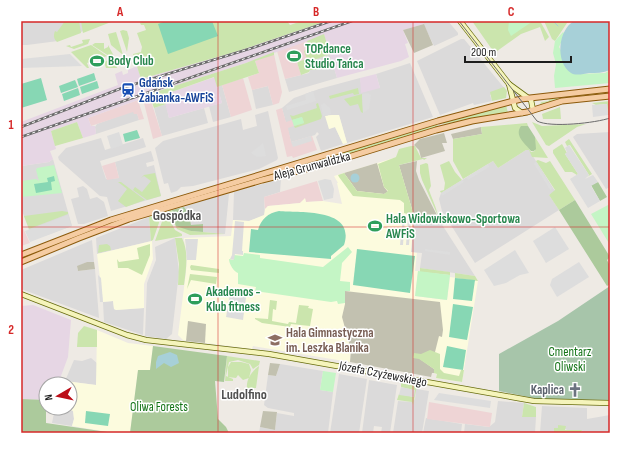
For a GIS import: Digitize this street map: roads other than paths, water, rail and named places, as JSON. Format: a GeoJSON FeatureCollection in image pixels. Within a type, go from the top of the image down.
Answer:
{"type":"FeatureCollection","features":[{"type":"Feature","properties":{"kind":"main road","name":"Aleja Grunwaldzka"},"geometry":{"type":"LineString","coordinates":[[21,255],[111,220],[426,124],[528,98],[610,89]]}},
{"type":"Feature","properties":{"kind":"main road","name":"Aleja Grunwaldzka"},"geometry":{"type":"LineString","coordinates":[[21,262],[112,225],[219,192],[329,163],[441,129],[472,121],[522,113],[562,101],[610,96]]}},
{"type":"Feature","properties":{"kind":"street"},"geometry":{"type":"LineString","coordinates":[[460,21],[509,84],[528,98],[532,103],[533,110]]}},
{"type":"Feature","properties":{"kind":"street"},"geometry":{"type":"LineString","coordinates":[[509,84],[517,110],[522,113]]}},
{"type":"Feature","properties":{"kind":"street","name":"Józefa Czyżewskiego"},"geometry":{"type":"LineString","coordinates":[[21,294],[142,339],[267,354],[534,402],[610,404]]}},
{"type":"Feature","properties":{"kind":"water"},"geometry":{"type":"Polygon","coordinates":[[[574,21],[610,21],[610,70],[577,75],[571,73],[566,68],[562,62],[560,46],[565,31],[574,21]]]}},
{"type":"Feature","properties":{"kind":"water"},"geometry":{"type":"Polygon","coordinates":[[[353,174],[357,174],[359,178],[357,182],[353,182],[351,180],[351,176],[353,174]]]}},
{"type":"Feature","properties":{"kind":"water"},"geometry":{"type":"Polygon","coordinates":[[[170,352],[177,355],[179,363],[171,367],[164,363],[156,369],[158,356],[170,352]]]}},
{"type":"Feature","properties":{"kind":"waterway"},"geometry":{"type":"LineString","coordinates":[[553,21],[558,26]]}},
{"type":"Feature","properties":{"kind":"tram line"},"geometry":{"type":"LineString","coordinates":[[459,21],[537,121],[552,124],[573,124],[595,122],[610,118]]}},
{"type":"Feature","properties":{"kind":"railway"},"geometry":{"type":"LineString","coordinates":[[21,127],[122,88],[252,48],[331,21]]}},
{"type":"Feature","properties":{"kind":"railway"},"geometry":{"type":"LineString","coordinates":[[21,137],[352,21]]}},
{"type":"Feature","properties":{"kind":"place","name":"TOPdance Studio Tańca"},"geometry":{"type":"Point","coordinates":[294,56]}},
{"type":"Feature","properties":{"kind":"place","name":"Body Club"},"geometry":{"type":"Point","coordinates":[97,61]}},
{"type":"Feature","properties":{"kind":"place","name":"Gdańsk Żabianka-AWFiS"},"geometry":{"type":"Point","coordinates":[128,90]}},
{"type":"Feature","properties":{"kind":"place","name":"Hala Widowiskowo-Sportowa AWFiS"},"geometry":{"type":"Point","coordinates":[375,226]}},
{"type":"Feature","properties":{"kind":"place","name":"Akademos - Klub fitness"},"geometry":{"type":"Point","coordinates":[195,299]}},
{"type":"Feature","properties":{"kind":"place","name":"Hala Gimnastyczna im. Leszka Blanika"},"geometry":{"type":"Point","coordinates":[275,340]}},
{"type":"Feature","properties":{"kind":"place","name":"Kaplica"},"geometry":{"type":"Point","coordinates":[575,390]}},
{"type":"Feature","properties":{"kind":"district","name":"Gospódka"},"geometry":{"type":"Point","coordinates":[177,215]}},
{"type":"Feature","properties":{"kind":"district","name":"Ludolfino"},"geometry":{"type":"Point","coordinates":[244,394]}},
{"type":"Feature","properties":{"kind":"park label","name":"Cmentarz Oliwski"},"geometry":{"type":"Point","coordinates":[570,360]}},
{"type":"Feature","properties":{"kind":"park label","name":"Oliwa Forests"},"geometry":{"type":"Point","coordinates":[159,407]}}]}
